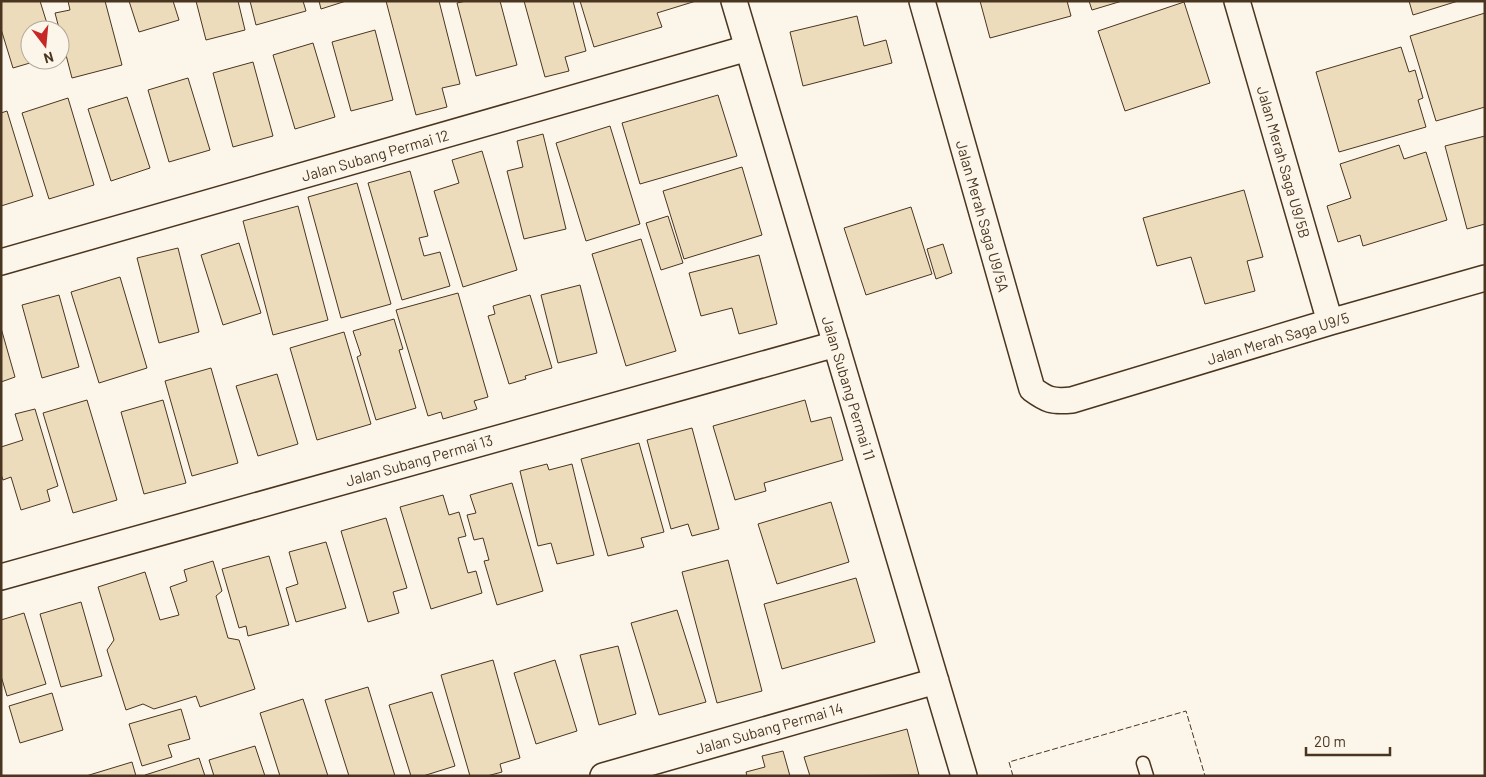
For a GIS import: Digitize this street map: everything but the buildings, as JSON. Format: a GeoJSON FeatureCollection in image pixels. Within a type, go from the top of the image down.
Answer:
{"type":"FeatureCollection","features":[{"type":"Feature","properties":{"kind":"street","name":"Jalan Subang Permai 11"},"geometry":{"type":"LineString","coordinates":[[734,1],[964,776]]}},
{"type":"Feature","properties":{"kind":"street","name":"Jalan Merah Saga U9/5A"},"geometry":{"type":"LineString","coordinates":[[922,1],[1032,388],[1045,398],[1058,401],[1072,400]]}},
{"type":"Feature","properties":{"kind":"street","name":"Jalan Merah Saga U9/5B"},"geometry":{"type":"LineString","coordinates":[[1237,1],[1330,322]]}},
{"type":"Feature","properties":{"kind":"street","name":"Jalan Subang Permai 12"},"geometry":{"type":"LineString","coordinates":[[1,262],[748,48]]}},
{"type":"Feature","properties":{"kind":"street","name":"Jalan Merah Saga U9/5"},"geometry":{"type":"LineString","coordinates":[[1072,400],[1330,322],[1485,278]]}},
{"type":"Feature","properties":{"kind":"street","name":"Jalan Subang Permai 13"},"geometry":{"type":"LineString","coordinates":[[1,577],[836,344]]}},
{"type":"Feature","properties":{"kind":"street","name":"Jalan Subang Permai 14"},"geometry":{"type":"LineString","coordinates":[[603,776],[936,681]]}},
{"type":"Feature","properties":{"kind":"fence"},"geometry":{"type":"LineString","coordinates":[[1013,776],[1009,762],[1186,711],[1205,776]]}}]}
